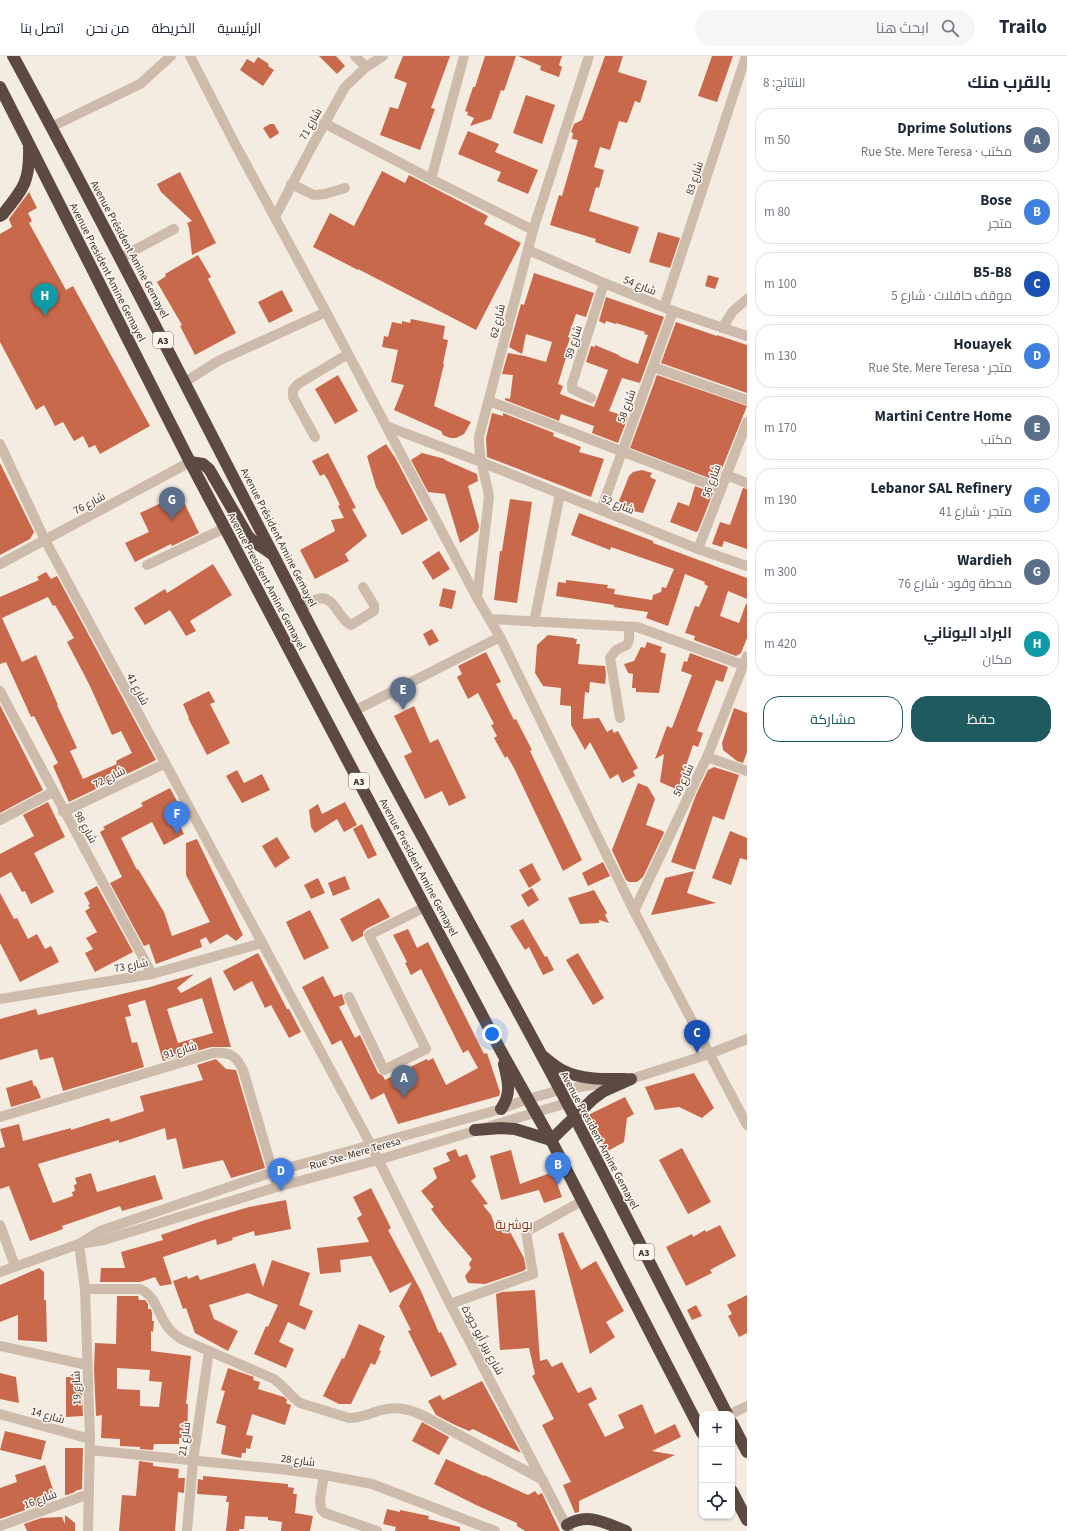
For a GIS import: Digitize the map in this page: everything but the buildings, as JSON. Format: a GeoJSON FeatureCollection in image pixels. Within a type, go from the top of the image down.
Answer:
{"type":"FeatureCollection","features":[{"type":"Feature","properties":{"kind":"highway","name":"Avenue Président Amine Gemayel"},"geometry":{"type":"LineString","coordinates":[[13,56],[185,382],[272,554],[310,625]]}},
{"type":"Feature","properties":{"kind":"highway","name":"A3"},"geometry":{"type":"LineString","coordinates":[[0,87],[29,142]]}},
{"type":"Feature","properties":{"kind":"highway"},"geometry":{"type":"LineString","coordinates":[[0,216],[19,194],[26,181],[30,167],[29,142]]}},
{"type":"Feature","properties":{"kind":"highway","name":"Avenue President Amine Gemayel"},"geometry":{"type":"LineString","coordinates":[[29,142],[190,462],[501,1051],[551,1140],[699,1427]]}},
{"type":"Feature","properties":{"kind":"highway"},"geometry":{"type":"LineString","coordinates":[[190,462],[203,464],[210,469],[248,536],[272,554]]}},
{"type":"Feature","properties":{"kind":"highway","name":"Avenue President Amine Gemayel"},"geometry":{"type":"LineString","coordinates":[[310,625],[354,711],[574,1116],[725,1411]]}},
{"type":"Feature","properties":{"kind":"highway"},"geometry":{"type":"LineString","coordinates":[[501,1051],[509,1090],[501,1109]]}},
{"type":"Feature","properties":{"kind":"highway"},"geometry":{"type":"LineString","coordinates":[[540,1054],[554,1065],[570,1074],[583,1077],[631,1079]]}},
{"type":"Feature","properties":{"kind":"highway"},"geometry":{"type":"LineString","coordinates":[[475,1130],[500,1128],[515,1129],[551,1140],[593,1099],[604,1091],[631,1079]]}},
{"type":"Feature","properties":{"kind":"highway"},"geometry":{"type":"LineString","coordinates":[[735,1429],[747,1452]]}},
{"type":"Feature","properties":{"kind":"highway"},"geometry":{"type":"LineString","coordinates":[[735,1497],[747,1520]]}},
{"type":"Feature","properties":{"kind":"highway"},"geometry":{"type":"LineString","coordinates":[[568,1528],[576,1520],[593,1519],[626,1531]]}},
{"type":"Feature","properties":{"kind":"street"},"geometry":{"type":"LineString","coordinates":[[51,126],[140,84],[171,56]]}},
{"type":"Feature","properties":{"kind":"street"},"geometry":{"type":"LineString","coordinates":[[190,56],[234,142],[326,312],[477,598],[500,638],[634,912],[747,1125]]}},
{"type":"Feature","properties":{"kind":"street"},"geometry":{"type":"LineString","coordinates":[[355,56],[366,67]]}},
{"type":"Feature","properties":{"kind":"street","name":"شارع 71"},"geometry":{"type":"LineString","coordinates":[[275,217],[324,123],[345,87],[366,67],[382,56]]}},
{"type":"Feature","properties":{"kind":"street"},"geometry":{"type":"LineString","coordinates":[[431,179],[464,56]]}},
{"type":"Feature","properties":{"kind":"street","name":"شارع 62"},"geometry":{"type":"LineString","coordinates":[[477,598],[489,497],[478,448],[479,438],[533,230],[589,56]]}},
{"type":"Feature","properties":{"kind":"street","name":"شارع 83"},"geometry":{"type":"LineString","coordinates":[[668,309],[746,56]]}},
{"type":"Feature","properties":{"kind":"street"},"geometry":{"type":"LineString","coordinates":[[324,123],[533,230]]}},
{"type":"Feature","properties":{"kind":"street"},"geometry":{"type":"LineString","coordinates":[[292,184],[314,195],[325,194],[345,188]]}},
{"type":"Feature","properties":{"kind":"street"},"geometry":{"type":"LineString","coordinates":[[120,258],[174,229]]}},
{"type":"Feature","properties":{"kind":"street","name":"شارع 54"},"geometry":{"type":"LineString","coordinates":[[528,250],[668,309],[747,336]]}},
{"type":"Feature","properties":{"kind":"street","name":"شارع 59"},"geometry":{"type":"LineString","coordinates":[[591,398],[576,392],[572,389],[572,384],[604,283]]}},
{"type":"Feature","properties":{"kind":"street"},"geometry":{"type":"LineString","coordinates":[[722,328],[733,311],[747,299]]}},
{"type":"Feature","properties":{"kind":"street","name":"شارع 58"},"geometry":{"type":"LineString","coordinates":[[601,510],[653,367],[668,309]]}},
{"type":"Feature","properties":{"kind":"street"},"geometry":{"type":"LineString","coordinates":[[185,382],[218,362],[326,312]]}},
{"type":"Feature","properties":{"kind":"street"},"geometry":{"type":"LineString","coordinates":[[315,437],[293,397],[293,390],[298,384],[348,354]]}},
{"type":"Feature","properties":{"kind":"street"},"geometry":{"type":"LineString","coordinates":[[653,367],[747,400]]}},
{"type":"Feature","properties":{"kind":"street"},"geometry":{"type":"LineString","coordinates":[[489,401],[721,489]]}},
{"type":"Feature","properties":{"kind":"street","name":"شارع 56"},"geometry":{"type":"LineString","coordinates":[[698,549],[747,422]]}},
{"type":"Feature","properties":{"kind":"street","name":"شارع 52"},"geometry":{"type":"LineString","coordinates":[[386,426],[481,462],[698,549],[747,566]]}},
{"type":"Feature","properties":{"kind":"street","name":"شارع 41"},"geometry":{"type":"LineString","coordinates":[[0,444],[45,540],[164,764],[371,1145]]}},
{"type":"Feature","properties":{"kind":"street","name":"شارع 76"},"geometry":{"type":"LineString","coordinates":[[0,564],[190,462]]}},
{"type":"Feature","properties":{"kind":"street"},"geometry":{"type":"LineString","coordinates":[[726,475],[747,483]]}},
{"type":"Feature","properties":{"kind":"street"},"geometry":{"type":"LineString","coordinates":[[534,622],[560,494]]}},
{"type":"Feature","properties":{"kind":"street"},"geometry":{"type":"LineString","coordinates":[[147,565],[225,528]]}},
{"type":"Feature","properties":{"kind":"street"},"geometry":{"type":"LineString","coordinates":[[301,608],[320,599],[327,599],[346,623],[351,625],[374,611],[374,605],[363,587]]}},
{"type":"Feature","properties":{"kind":"street"},"geometry":{"type":"LineString","coordinates":[[490,620],[628,627],[647,630],[745,660]]}},
{"type":"Feature","properties":{"kind":"street"},"geometry":{"type":"LineString","coordinates":[[620,718],[610,658],[616,650],[627,646],[629,640],[628,627]]}},
{"type":"Feature","properties":{"kind":"street"},"geometry":{"type":"LineString","coordinates":[[354,711],[500,638]]}},
{"type":"Feature","properties":{"kind":"street","name":"شارع 50"},"geometry":{"type":"LineString","coordinates":[[634,912],[707,757],[745,660]]}},
{"type":"Feature","properties":{"kind":"street","name":"شارع 98"},"geometry":{"type":"LineString","coordinates":[[0,692],[152,974]]}},
{"type":"Feature","properties":{"kind":"street"},"geometry":{"type":"LineString","coordinates":[[707,757],[747,771]]}},
{"type":"Feature","properties":{"kind":"street","name":"شارع 72"},"geometry":{"type":"LineString","coordinates":[[64,812],[164,764]]}},
{"type":"Feature","properties":{"kind":"street"},"geometry":{"type":"LineString","coordinates":[[0,820],[53,792]]}},
{"type":"Feature","properties":{"kind":"street"},"geometry":{"type":"LineString","coordinates":[[349,997],[384,1070],[426,1049],[369,935],[425,907]]}},
{"type":"Feature","properties":{"kind":"street","name":"شارع 73"},"geometry":{"type":"LineString","coordinates":[[1,998],[152,974],[262,943]]}},
{"type":"Feature","properties":{"kind":"street","name":"Rue Ste. Mere Teresa"},"geometry":{"type":"LineString","coordinates":[[79,1244],[100,1231],[273,1172],[501,1109],[528,1099],[560,1090],[631,1079],[709,1054],[747,1039]]}},
{"type":"Feature","properties":{"kind":"street","name":"شارع 91"},"geometry":{"type":"LineString","coordinates":[[0,1117],[213,1053],[223,1052],[231,1054],[239,1061],[243,1070],[277,1187]]}},
{"type":"Feature","properties":{"kind":"street","name":"Rue Ste. Mere Teresa"},"geometry":{"type":"LineString","coordinates":[[0,1272],[79,1244],[104,1240],[277,1187],[378,1160],[567,1103]]}},
{"type":"Feature","properties":{"kind":"street","name":"شارع بربر أبو جودة"},"geometry":{"type":"LineString","coordinates":[[371,1145],[450,1304],[568,1528]]}},
{"type":"Feature","properties":{"kind":"street"},"geometry":{"type":"LineString","coordinates":[[450,1304],[534,1274],[526,1232],[582,1201]]}},
{"type":"Feature","properties":{"kind":"street"},"geometry":{"type":"LineString","coordinates":[[0,1225],[15,1266]]}},
{"type":"Feature","properties":{"kind":"street","name":"شارع 19"},"geometry":{"type":"LineString","coordinates":[[79,1244],[85,1289],[90,1439],[88,1531]]}},
{"type":"Feature","properties":{"kind":"street"},"geometry":{"type":"LineString","coordinates":[[85,1289],[140,1289],[147,1292],[167,1326],[181,1339],[274,1379],[300,1403],[342,1416],[357,1418],[389,1409],[410,1410],[419,1413],[543,1480]]}},
{"type":"Feature","properties":{"kind":"street"},"geometry":{"type":"LineString","coordinates":[[0,1346],[87,1365]]}},
{"type":"Feature","properties":{"kind":"street","name":"شارع 21"},"geometry":{"type":"LineString","coordinates":[[187,1531],[192,1461],[209,1351]]}},
{"type":"Feature","properties":{"kind":"street"},"geometry":{"type":"LineString","coordinates":[[735,1412],[747,1406]]}},
{"type":"Feature","properties":{"kind":"street","name":"شارع 14"},"geometry":{"type":"LineString","coordinates":[[0,1414],[90,1439]]}},
{"type":"Feature","properties":{"kind":"street","name":"شارع 28"},"geometry":{"type":"LineString","coordinates":[[90,1450],[324,1475],[372,1484],[495,1531]]}},
{"type":"Feature","properties":{"kind":"street"},"geometry":{"type":"LineString","coordinates":[[324,1475],[320,1500],[321,1509],[325,1513],[377,1531]]}},
{"type":"Feature","properties":{"kind":"street","name":"شارع 16"},"geometry":{"type":"LineString","coordinates":[[0,1526],[88,1494]]}},
{"type":"Feature","properties":{"kind":"place","name":"البراد اليوناني"},"geometry":{"type":"Point","coordinates":[45,316]}},
{"type":"Feature","properties":{"kind":"place","name":"Wardieh"},"geometry":{"type":"Point","coordinates":[172,520]}},
{"type":"Feature","properties":{"kind":"place","name":"Martini Centre Home"},"geometry":{"type":"Point","coordinates":[403,710]}},
{"type":"Feature","properties":{"kind":"place","name":"Lebanor SAL Refinery"},"geometry":{"type":"Point","coordinates":[177,834]}},
{"type":"Feature","properties":{"kind":"place","name":"B5-B8"},"geometry":{"type":"Point","coordinates":[697,1053]}},
{"type":"Feature","properties":{"kind":"place","name":"Dprime Solutions"},"geometry":{"type":"Point","coordinates":[404,1098]}},
{"type":"Feature","properties":{"kind":"place","name":"Bose"},"geometry":{"type":"Point","coordinates":[558,1185]}},
{"type":"Feature","properties":{"kind":"place","name":"Houayek"},"geometry":{"type":"Point","coordinates":[281,1191]}},
{"type":"Feature","properties":{"kind":"district","name":"بوشرية"},"geometry":{"type":"Point","coordinates":[514,1224]}}]}
